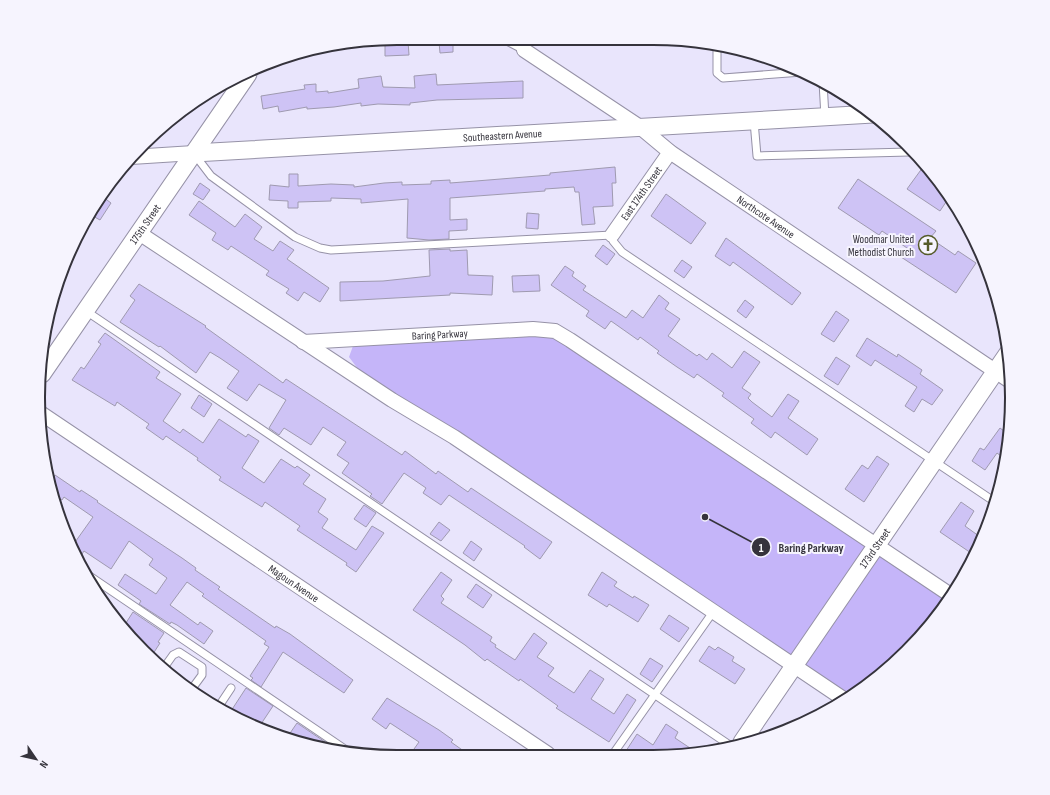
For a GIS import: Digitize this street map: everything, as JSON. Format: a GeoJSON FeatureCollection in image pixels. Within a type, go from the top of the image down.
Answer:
{"type":"FeatureCollection","features":[{"type":"Feature","properties":{"kind":"street","name":"Northcote Avenue"},"geometry":{"type":"LineString","coordinates":[[524,50],[640,127],[670,152],[1004,377]]}},
{"type":"Feature","properties":{"kind":"street","name":"175th Street"},"geometry":{"type":"LineString","coordinates":[[47,367],[244,80]]}},
{"type":"Feature","properties":{"kind":"street","name":"Southeastern Avenue"},"geometry":{"type":"LineString","coordinates":[[140,156],[862,115]]}},
{"type":"Feature","properties":{"kind":"street","name":"East 174th Street"},"geometry":{"type":"LineString","coordinates":[[612,235],[670,152]]}},
{"type":"Feature","properties":{"kind":"street"},"geometry":{"type":"LineString","coordinates":[[139,233],[392,400],[454,437],[840,696]]}},
{"type":"Feature","properties":{"kind":"street","name":"Baring Parkway"},"geometry":{"type":"LineString","coordinates":[[303,342],[533,329],[555,331],[577,344],[946,592]]}},
{"type":"Feature","properties":{"kind":"street","name":"173rd Street"},"geometry":{"type":"LineString","coordinates":[[745,738],[1003,360]]}},
{"type":"Feature","properties":{"kind":"street","name":"Magoun Avenue"},"geometry":{"type":"LineString","coordinates":[[46,417],[542,750]]}},
{"type":"Feature","properties":{"kind":"lane"},"geometry":{"type":"LineString","coordinates":[[514,45],[524,50]]}},
{"type":"Feature","properties":{"kind":"lane"},"geometry":{"type":"LineString","coordinates":[[717,51],[718,73],[723,78],[789,73]]}},
{"type":"Feature","properties":{"kind":"lane"},"geometry":{"type":"LineString","coordinates":[[823,89],[825,117]]}},
{"type":"Feature","properties":{"kind":"lane"},"geometry":{"type":"LineString","coordinates":[[754,120],[757,156],[906,152]]}},
{"type":"Feature","properties":{"kind":"lane"},"geometry":{"type":"LineString","coordinates":[[194,153],[211,176],[295,237],[320,248],[331,250],[612,235],[613,241],[622,252],[990,499]]}},
{"type":"Feature","properties":{"kind":"lane"},"geometry":{"type":"LineString","coordinates":[[85,311],[725,742]]}},
{"type":"Feature","properties":{"kind":"lane"},"geometry":{"type":"LineString","coordinates":[[96,581],[338,745]]}},
{"type":"Feature","properties":{"kind":"lane"},"geometry":{"type":"LineString","coordinates":[[616,750],[713,612]]}},
{"type":"Feature","properties":{"kind":"lane"},"geometry":{"type":"LineString","coordinates":[[166,664],[173,655],[180,652],[186,642]]}},
{"type":"Feature","properties":{"kind":"lane"},"geometry":{"type":"LineString","coordinates":[[180,652],[202,667],[202,675],[194,685]]}},
{"type":"Feature","properties":{"kind":"lane"},"geometry":{"type":"LineString","coordinates":[[222,703],[231,688]]}},
{"type":"Feature","properties":{"kind":"shaded area"},"geometry":{"type":"Polygon","coordinates":[[[529,333],[558,338],[944,596],[918,630],[902,647],[885,663],[845,693],[358,369],[349,357],[353,346],[529,333]]]}},
{"type":"Feature","properties":{"kind":"building"},"geometry":{"type":"Polygon","coordinates":[[[408,45],[409,55],[385,56],[385,46],[408,45]]]}},
{"type":"Feature","properties":{"kind":"building"},"geometry":{"type":"Polygon","coordinates":[[[439,45],[453,45],[453,52],[440,53],[439,45]]]}},
{"type":"Feature","properties":{"kind":"building"},"geometry":{"type":"Polygon","coordinates":[[[436,74],[437,85],[523,81],[523,98],[437,100],[410,103],[410,105],[378,104],[361,106],[361,103],[307,109],[307,107],[279,112],[278,106],[263,109],[261,96],[305,89],[304,85],[316,84],[316,92],[328,91],[328,93],[359,88],[358,79],[381,76],[383,87],[415,88],[414,76],[436,74]]]}},
{"type":"Feature","properties":{"kind":"building"},"geometry":{"type":"Polygon","coordinates":[[[615,167],[616,183],[612,183],[613,206],[593,207],[595,224],[582,225],[579,192],[575,192],[574,187],[545,189],[545,191],[450,198],[450,220],[467,219],[467,230],[449,231],[449,239],[429,240],[407,238],[408,199],[361,203],[361,199],[331,198],[331,201],[298,202],[298,208],[288,208],[288,201],[269,200],[270,185],[289,187],[289,174],[298,174],[298,186],[331,184],[354,185],[354,187],[402,182],[402,185],[431,184],[431,181],[450,180],[450,183],[550,175],[550,173],[615,167]]]}},
{"type":"Feature","properties":{"kind":"building"},"geometry":{"type":"Polygon","coordinates":[[[921,169],[946,202],[940,211],[907,189],[921,169]]]}},
{"type":"Feature","properties":{"kind":"building"},"geometry":{"type":"Polygon","coordinates":[[[858,179],[936,231],[930,238],[955,255],[958,251],[976,263],[956,293],[901,257],[907,248],[882,231],[879,235],[838,208],[858,179]]]}},
{"type":"Feature","properties":{"kind":"building"},"geometry":{"type":"Polygon","coordinates":[[[200,183],[210,190],[203,200],[193,194],[200,183]]]}},
{"type":"Feature","properties":{"kind":"building"},"geometry":{"type":"Polygon","coordinates":[[[666,194],[706,223],[691,244],[651,216],[666,194]]]}},
{"type":"Feature","properties":{"kind":"building"},"geometry":{"type":"Polygon","coordinates":[[[106,199],[111,203],[100,220],[95,217],[106,199]]]}},
{"type":"Feature","properties":{"kind":"building"},"geometry":{"type":"Polygon","coordinates":[[[199,201],[235,227],[245,214],[262,227],[254,239],[273,251],[280,241],[294,250],[287,259],[329,288],[320,302],[304,292],[298,301],[286,293],[289,289],[266,275],[269,271],[231,246],[228,250],[212,240],[216,233],[189,215],[199,201]]]}},
{"type":"Feature","properties":{"kind":"building"},"geometry":{"type":"Polygon","coordinates":[[[527,213],[539,214],[538,229],[526,228],[527,213]]]}},
{"type":"Feature","properties":{"kind":"building"},"geometry":{"type":"Polygon","coordinates":[[[726,238],[801,293],[792,305],[733,262],[730,266],[715,256],[726,238]]]}},
{"type":"Feature","properties":{"kind":"building"},"geometry":{"type":"Polygon","coordinates":[[[603,245],[615,254],[607,265],[595,256],[603,245]]]}},
{"type":"Feature","properties":{"kind":"building"},"geometry":{"type":"Polygon","coordinates":[[[450,249],[450,251],[467,250],[468,275],[493,276],[492,295],[450,293],[450,295],[340,301],[340,282],[383,281],[430,276],[429,250],[450,249]]]}},
{"type":"Feature","properties":{"kind":"building"},"geometry":{"type":"Polygon","coordinates":[[[682,260],[692,267],[684,278],[674,271],[682,260]]]}},
{"type":"Feature","properties":{"kind":"building"},"geometry":{"type":"Polygon","coordinates":[[[565,266],[574,272],[572,276],[586,286],[583,290],[626,318],[632,310],[643,318],[659,295],[669,303],[665,309],[680,319],[668,336],[697,356],[699,354],[707,360],[712,353],[732,368],[744,351],[760,362],[742,388],[751,394],[748,398],[752,402],[772,417],[788,394],[799,401],[788,418],[818,439],[807,455],[775,432],[771,438],[751,423],[754,419],[722,396],[724,393],[697,374],[694,378],[677,367],[657,353],[659,351],[640,337],[638,340],[611,321],[605,329],[586,316],[589,311],[551,285],[565,266]]]}},
{"type":"Feature","properties":{"kind":"building"},"geometry":{"type":"Polygon","coordinates":[[[539,275],[540,291],[513,292],[512,276],[539,275]]]}},
{"type":"Feature","properties":{"kind":"building"},"geometry":{"type":"Polygon","coordinates":[[[139,284],[206,326],[205,327],[283,383],[286,379],[402,455],[405,451],[436,474],[438,471],[468,492],[471,488],[552,542],[540,559],[524,547],[525,546],[449,495],[441,505],[423,493],[426,488],[404,473],[382,504],[370,496],[372,494],[342,473],[349,463],[337,455],[346,442],[323,427],[311,445],[284,428],[279,435],[269,428],[286,400],[259,384],[247,401],[227,388],[239,371],[220,358],[210,352],[196,373],[160,346],[159,347],[120,322],[135,300],[130,296],[139,284]]]}},
{"type":"Feature","properties":{"kind":"building"},"geometry":{"type":"Polygon","coordinates":[[[745,300],[754,307],[746,318],[737,311],[745,300]]]}},
{"type":"Feature","properties":{"kind":"building"},"geometry":{"type":"Polygon","coordinates":[[[836,311],[849,320],[834,342],[821,334],[836,311]]]}},
{"type":"Feature","properties":{"kind":"building"},"geometry":{"type":"Polygon","coordinates":[[[105,333],[160,372],[156,378],[181,394],[163,421],[180,433],[183,429],[203,443],[219,419],[246,437],[248,434],[259,441],[242,468],[264,483],[281,459],[295,468],[297,466],[310,475],[303,484],[326,499],[318,512],[328,519],[322,528],[356,550],[372,526],[384,533],[356,572],[346,565],[347,563],[297,530],[300,526],[265,502],[262,507],[219,480],[221,477],[197,460],[198,458],[166,436],[163,440],[146,428],[149,424],[117,402],[115,406],[72,380],[81,367],[84,369],[101,344],[98,342],[105,333]]]}},
{"type":"Feature","properties":{"kind":"building"},"geometry":{"type":"Polygon","coordinates":[[[867,338],[897,357],[898,354],[922,370],[920,374],[943,390],[932,405],[922,399],[914,412],[905,406],[917,387],[875,360],[871,366],[856,356],[867,338]]]}},
{"type":"Feature","properties":{"kind":"building"},"geometry":{"type":"Polygon","coordinates":[[[836,357],[850,366],[838,385],[824,376],[836,357]]]}},
{"type":"Feature","properties":{"kind":"building"},"geometry":{"type":"Polygon","coordinates":[[[199,395],[212,404],[204,417],[191,408],[199,395]]]}},
{"type":"Feature","properties":{"kind":"building"},"geometry":{"type":"Polygon","coordinates":[[[1000,428],[1003,430],[1000,455],[997,453],[985,470],[972,461],[980,448],[984,450],[1000,428]]]}},
{"type":"Feature","properties":{"kind":"building"},"geometry":{"type":"Polygon","coordinates":[[[877,456],[889,464],[864,502],[845,489],[862,465],[868,469],[877,456]]]}},
{"type":"Feature","properties":{"kind":"building"},"geometry":{"type":"Polygon","coordinates":[[[55,475],[80,492],[81,490],[182,558],[196,568],[195,570],[220,587],[218,589],[275,628],[276,626],[290,634],[353,680],[344,693],[283,652],[261,687],[251,680],[253,678],[250,676],[269,647],[264,644],[266,641],[202,596],[204,594],[187,582],[170,605],[198,625],[200,622],[213,631],[204,644],[177,625],[171,622],[170,624],[139,604],[141,601],[118,585],[125,574],[156,594],[167,578],[149,565],[153,559],[129,541],[111,569],[84,551],[81,553],[76,541],[93,517],[64,497],[62,500],[60,499],[55,475]]]}},
{"type":"Feature","properties":{"kind":"building"},"geometry":{"type":"Polygon","coordinates":[[[961,502],[974,511],[965,526],[977,535],[969,552],[940,532],[961,502]]]}},
{"type":"Feature","properties":{"kind":"building"},"geometry":{"type":"Polygon","coordinates":[[[364,505],[376,513],[366,527],[354,519],[364,505]]]}},
{"type":"Feature","properties":{"kind":"building"},"geometry":{"type":"Polygon","coordinates":[[[439,522],[450,530],[441,541],[430,534],[439,522]]]}},
{"type":"Feature","properties":{"kind":"building"},"geometry":{"type":"Polygon","coordinates":[[[471,541],[482,549],[474,561],[463,553],[471,541]]]}},
{"type":"Feature","properties":{"kind":"building"},"geometry":{"type":"Polygon","coordinates":[[[441,572],[452,580],[441,596],[444,599],[441,603],[492,637],[490,641],[496,645],[495,647],[515,660],[534,633],[547,643],[537,657],[554,668],[548,676],[574,693],[590,670],[604,679],[591,699],[614,714],[627,694],[636,700],[609,742],[556,708],[558,706],[520,679],[519,681],[487,659],[485,661],[465,645],[413,610],[441,572]]]}},
{"type":"Feature","properties":{"kind":"building"},"geometry":{"type":"Polygon","coordinates":[[[602,572],[617,582],[614,586],[633,598],[634,596],[649,605],[638,622],[609,604],[607,607],[588,595],[602,572]]]}},
{"type":"Feature","properties":{"kind":"building"},"geometry":{"type":"Polygon","coordinates":[[[476,584],[492,595],[483,608],[467,597],[476,584]]]}},
{"type":"Feature","properties":{"kind":"building"},"geometry":{"type":"Polygon","coordinates":[[[133,612],[164,633],[154,653],[132,630],[126,623],[133,612]]]}},
{"type":"Feature","properties":{"kind":"building"},"geometry":{"type":"Polygon","coordinates":[[[669,615],[689,628],[679,642],[660,629],[669,615]]]}},
{"type":"Feature","properties":{"kind":"building"},"geometry":{"type":"Polygon","coordinates":[[[709,646],[715,650],[718,647],[734,657],[732,661],[745,669],[735,684],[699,661],[709,646]]]}},
{"type":"Feature","properties":{"kind":"building"},"geometry":{"type":"Polygon","coordinates":[[[650,658],[663,666],[652,682],[640,674],[650,658]]]}},
{"type":"Feature","properties":{"kind":"building"},"geometry":{"type":"Polygon","coordinates":[[[246,688],[273,706],[262,723],[232,709],[246,688]]]}},
{"type":"Feature","properties":{"kind":"building"},"geometry":{"type":"Polygon","coordinates":[[[387,698],[439,730],[453,740],[451,742],[462,750],[416,750],[414,749],[419,742],[390,723],[386,729],[372,719],[387,698]]]}},
{"type":"Feature","properties":{"kind":"building"},"geometry":{"type":"Polygon","coordinates":[[[297,723],[326,742],[306,738],[290,733],[297,723]]]}},
{"type":"Feature","properties":{"kind":"building"},"geometry":{"type":"Polygon","coordinates":[[[666,724],[678,732],[675,738],[690,748],[627,750],[637,734],[653,745],[666,724]]]}},
{"type":"Feature","properties":{"kind":"place","name":"Woodmar United Methodist Church"},"geometry":{"type":"Point","coordinates":[928,245]}},
{"type":"Feature","properties":{"kind":"place","name":"Baring Parkway"},"geometry":{"type":"Point","coordinates":[705,517]}}]}
